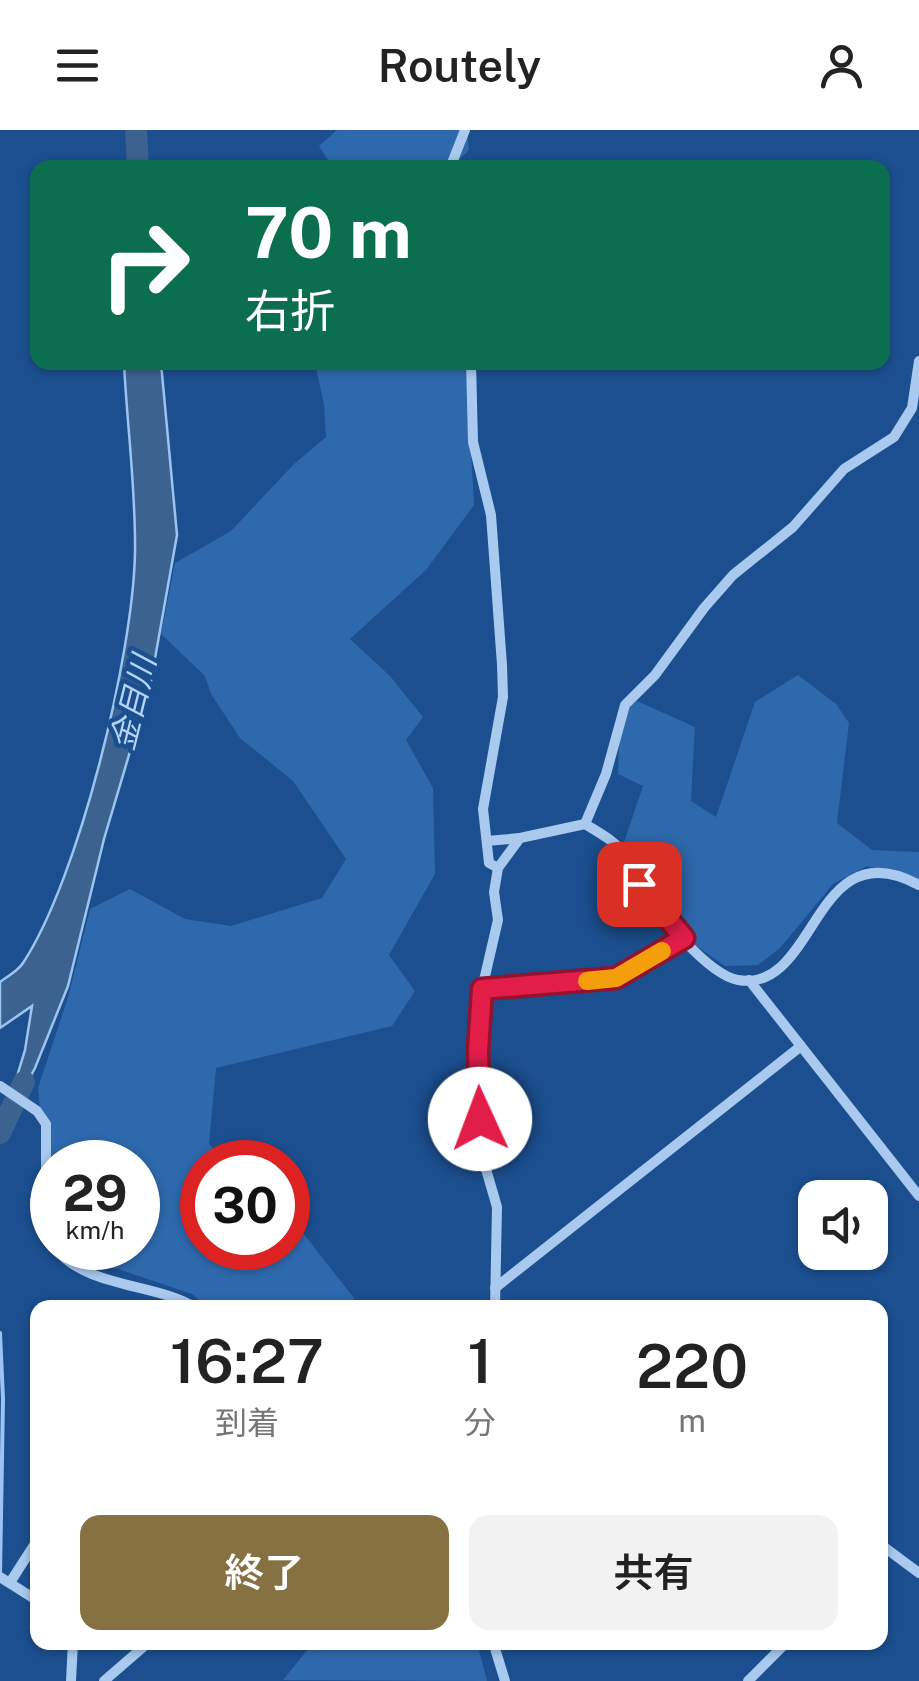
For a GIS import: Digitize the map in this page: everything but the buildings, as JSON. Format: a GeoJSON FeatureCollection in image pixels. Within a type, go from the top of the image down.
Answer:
{"type":"FeatureCollection","features":[{"type":"Feature","properties":{"kind":"street"},"geometry":{"type":"LineString","coordinates":[[453,160],[466,130]]}},
{"type":"Feature","properties":{"kind":"street"},"geometry":{"type":"LineString","coordinates":[[586,824],[606,774],[625,705],[655,674],[733,575],[792,527],[844,469],[894,437],[912,408],[919,360]]}},
{"type":"Feature","properties":{"kind":"street"},"geometry":{"type":"LineString","coordinates":[[470,370],[473,442],[491,515],[502,665],[503,697],[485,795],[489,863],[498,868]]}},
{"type":"Feature","properties":{"kind":"street"},"geometry":{"type":"LineString","coordinates":[[486,841],[586,824],[614,842],[629,859],[639,884],[704,962],[737,980],[773,972],[789,959],[829,899],[849,881],[884,872],[919,885]]}},
{"type":"Feature","properties":{"kind":"street"},"geometry":{"type":"LineString","coordinates":[[496,1300],[497,1207],[481,1152],[478,1051],[482,989],[498,920],[494,892],[498,868],[520,838]]}},
{"type":"Feature","properties":{"kind":"street"},"geometry":{"type":"LineString","coordinates":[[482,989],[616,978],[684,938]]}},
{"type":"Feature","properties":{"kind":"street"},"geometry":{"type":"LineString","coordinates":[[749,980],[919,1196]]}},
{"type":"Feature","properties":{"kind":"street"},"geometry":{"type":"LineString","coordinates":[[496,1288],[801,1046]]}},
{"type":"Feature","properties":{"kind":"street"},"geometry":{"type":"LineString","coordinates":[[0,1086],[36,1111],[46,1124],[46,1140]]}},
{"type":"Feature","properties":{"kind":"street"},"geometry":{"type":"LineString","coordinates":[[90,1270],[118,1283],[183,1300]]}},
{"type":"Feature","properties":{"kind":"street"},"geometry":{"type":"LineString","coordinates":[[30,1548],[5,1579],[30,1597]]}},
{"type":"Feature","properties":{"kind":"street"},"geometry":{"type":"LineString","coordinates":[[888,1552],[919,1573]]}},
{"type":"Feature","properties":{"kind":"street"},"geometry":{"type":"LineString","coordinates":[[71,1681],[73,1650]]}},
{"type":"Feature","properties":{"kind":"street"},"geometry":{"type":"LineString","coordinates":[[104,1681],[140,1650]]}},
{"type":"Feature","properties":{"kind":"street"},"geometry":{"type":"LineString","coordinates":[[496,1650],[506,1681]]}},
{"type":"Feature","properties":{"kind":"street"},"geometry":{"type":"LineString","coordinates":[[748,1681],[779,1650]]}},
{"type":"Feature","properties":{"kind":"shaded area"},"geometry":{"type":"Polygon","coordinates":[[[337,130],[467,130],[469,150],[459,160],[328,160],[319,146],[337,130]]]}},
{"type":"Feature","properties":{"kind":"shaded area"},"geometry":{"type":"Polygon","coordinates":[[[316,370],[466,370],[474,505],[426,570],[350,639],[390,676],[423,717],[406,740],[433,788],[435,874],[389,955],[415,991],[392,1026],[216,1068],[209,1140],[180,1140],[180,1270],[310,1270],[310,1242],[356,1300],[199,1300],[192,1294],[121,1270],[160,1270],[160,1140],[43,1140],[38,1088],[69,994],[90,909],[130,889],[185,919],[231,926],[322,898],[346,859],[293,781],[240,738],[211,694],[205,676],[161,634],[175,563],[231,531],[293,465],[326,437],[316,370]]]}},
{"type":"Feature","properties":{"kind":"shaded area"},"geometry":{"type":"Polygon","coordinates":[[[798,675],[836,704],[849,723],[837,823],[872,850],[919,852],[919,880],[867,866],[833,884],[780,948],[758,965],[725,966],[637,904],[616,866],[643,786],[618,774],[620,717],[637,701],[695,727],[691,801],[716,817],[755,702],[798,675]]]}},
{"type":"Feature","properties":{"kind":"shaded area"},"geometry":{"type":"Polygon","coordinates":[[[307,1650],[479,1650],[487,1681],[283,1680],[307,1650]]]}},
{"type":"Feature","properties":{"kind":"water"},"geometry":{"type":"Polygon","coordinates":[[[125,370],[162,370],[177,535],[151,681],[104,839],[68,986],[35,1068],[0,1132],[25,1050],[32,1006],[0,1028],[0,982],[23,963],[44,925],[83,823],[99,764],[125,648],[132,596],[133,482],[125,370]]]}},
{"type":"Feature","properties":{"kind":"waterway","name":"金目川"},"geometry":{"type":"LineString","coordinates":[[136,130],[138,160]]}},
{"type":"Feature","properties":{"kind":"waterway"},"geometry":{"type":"LineString","coordinates":[[0,1133],[24,1082]]}},
{"type":"Feature","properties":{"kind":"waterway"},"geometry":{"type":"LineString","coordinates":[[0,1333],[0,1574]]}},
{"type":"Feature","properties":{"kind":"slow traffic"},"geometry":{"type":"LineString","coordinates":[[587,981],[616,978],[662,951]]}},
{"type":"Feature","properties":{"kind":"route"},"geometry":{"type":"LineString","coordinates":[[480,1119],[478,1051],[482,989],[616,978],[684,938],[639,884]]}}]}
